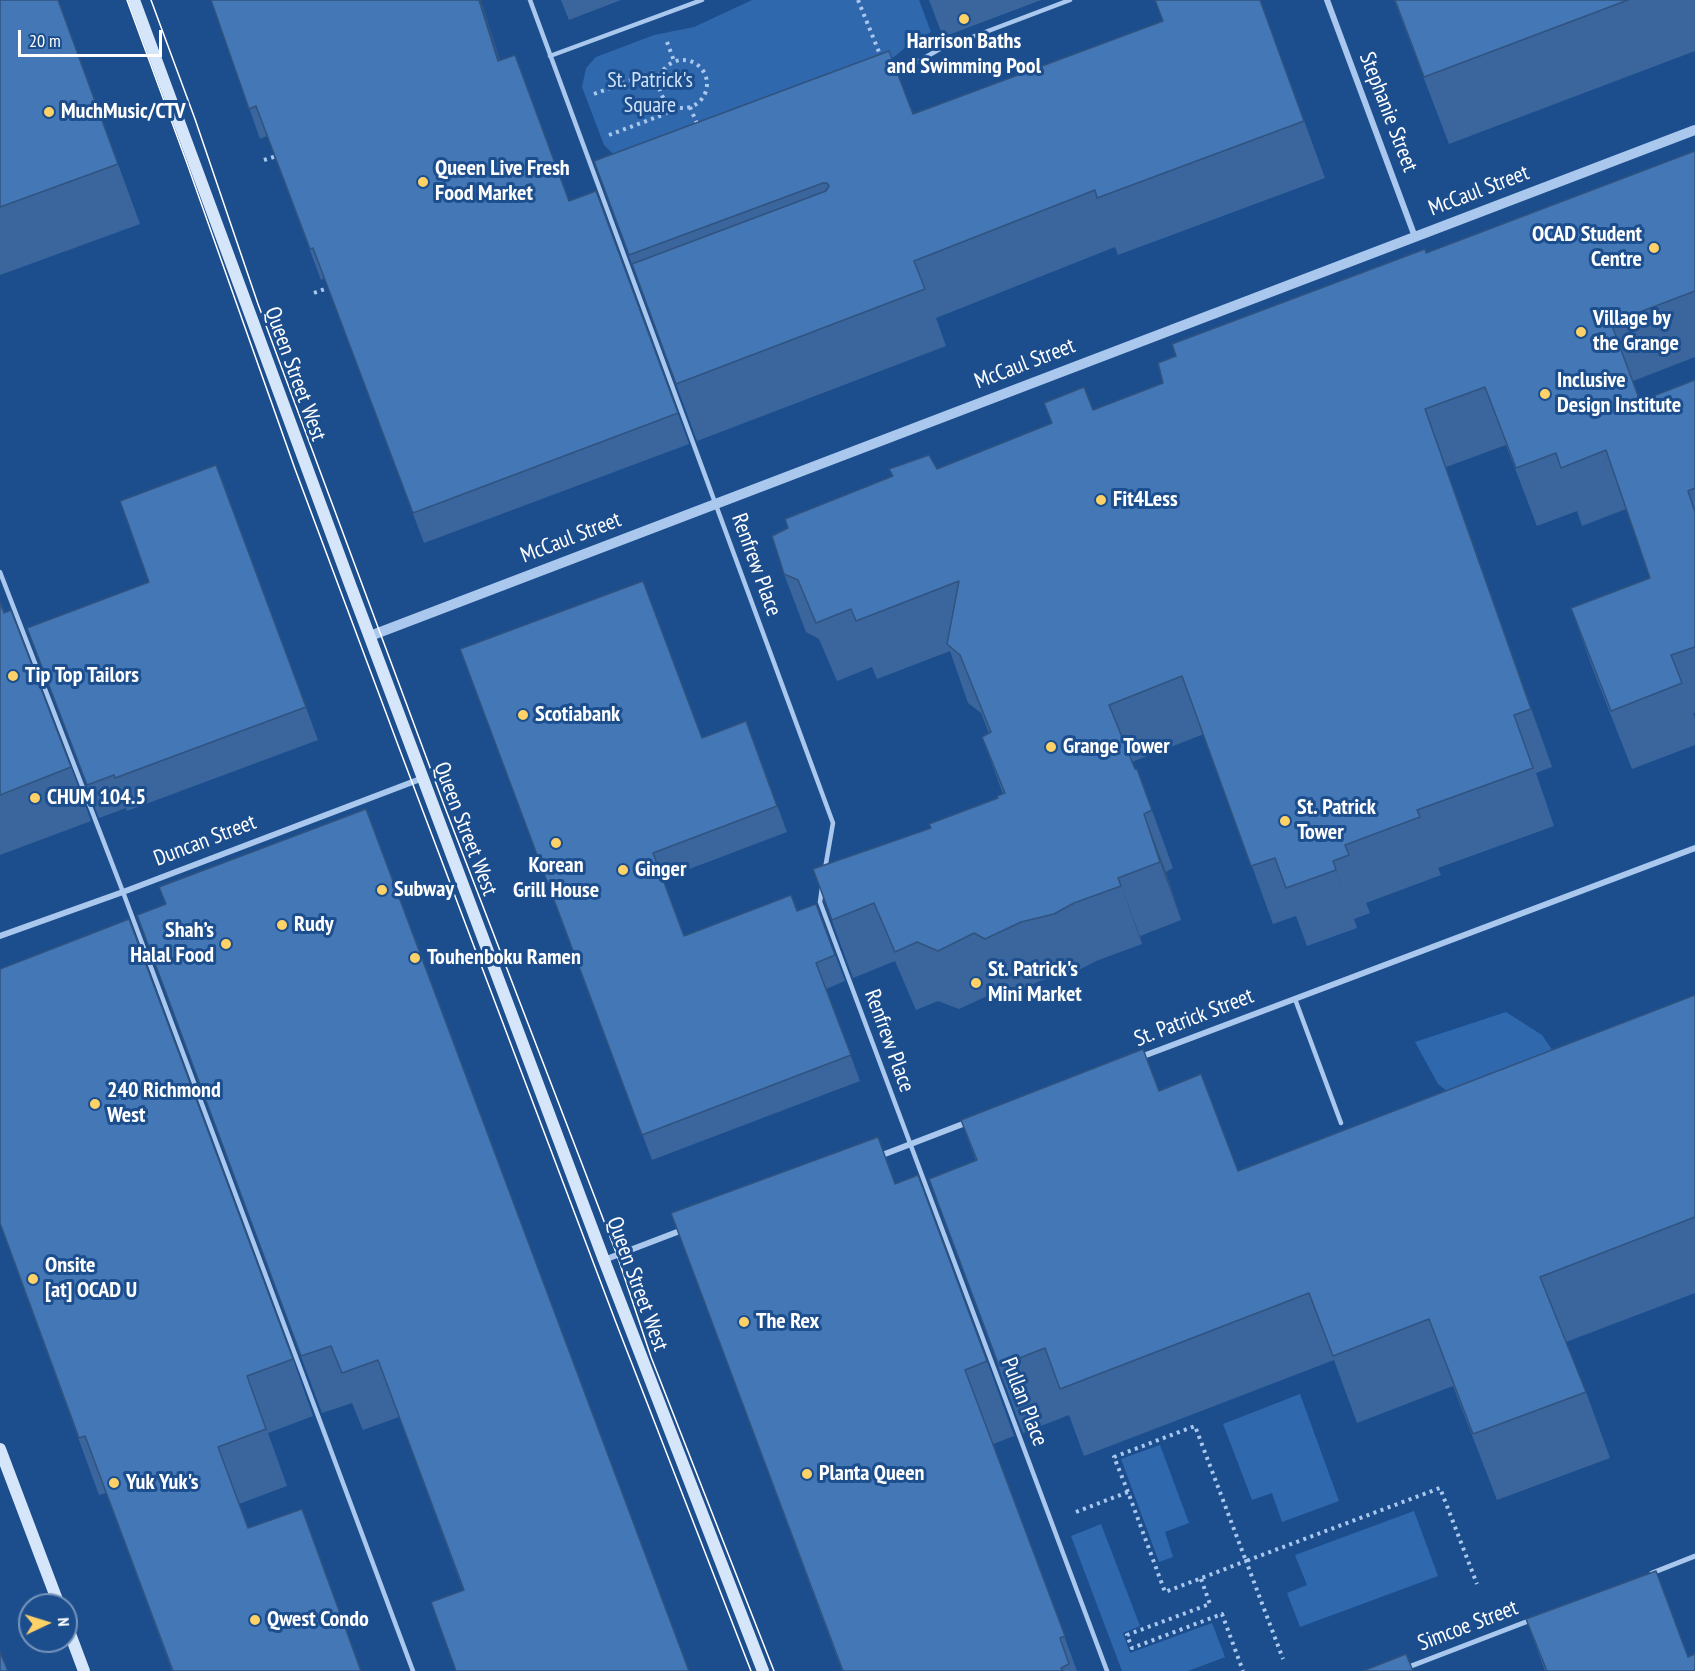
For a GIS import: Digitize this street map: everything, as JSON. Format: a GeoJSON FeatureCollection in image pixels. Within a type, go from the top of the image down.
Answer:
{"type":"FeatureCollection","features":[{"type":"Feature","properties":{"kind":"main road","name":"Queen Street West"},"geometry":{"type":"LineString","coordinates":[[135,0],[604,1260],[763,1671]]}},
{"type":"Feature","properties":{"kind":"main road"},"geometry":{"type":"LineString","coordinates":[[0,1449],[54,1593]]}},
{"type":"Feature","properties":{"kind":"main road"},"geometry":{"type":"LineString","coordinates":[[77,1653],[84,1671]]}},
{"type":"Feature","properties":{"kind":"street","name":"Stephanie Street"},"geometry":{"type":"LineString","coordinates":[[1327,0],[1415,237]]}},
{"type":"Feature","properties":{"kind":"street","name":"McCaul Street"},"geometry":{"type":"LineString","coordinates":[[370,636],[1695,130]]}},
{"type":"Feature","properties":{"kind":"street","name":"Duncan Street"},"geometry":{"type":"LineString","coordinates":[[0,936],[123,892],[423,778]]}},
{"type":"Feature","properties":{"kind":"street","name":"St. Patrick Street"},"geometry":{"type":"LineString","coordinates":[[1128,1062],[1695,848]]}},
{"type":"Feature","properties":{"kind":"street"},"geometry":{"type":"LineString","coordinates":[[867,1160],[974,1120]]}},
{"type":"Feature","properties":{"kind":"street"},"geometry":{"type":"LineString","coordinates":[[604,1260],[694,1226]]}},
{"type":"Feature","properties":{"kind":"street"},"geometry":{"type":"LineString","coordinates":[[1645,1576],[1695,1556]]}},
{"type":"Feature","properties":{"kind":"street","name":"Simcoe Street"},"geometry":{"type":"LineString","coordinates":[[1398,1671],[1539,1616]]}},
{"type":"Feature","properties":{"kind":"lane","name":"Renfrew Place"},"geometry":{"type":"LineString","coordinates":[[530,0],[833,823],[820,902],[910,1144]]}},
{"type":"Feature","properties":{"kind":"lane"},"geometry":{"type":"LineString","coordinates":[[550,56],[702,0]]}},
{"type":"Feature","properties":{"kind":"lane"},"geometry":{"type":"LineString","coordinates":[[890,78],[938,50],[1070,0]]}},
{"type":"Feature","properties":{"kind":"lane"},"geometry":{"type":"LineString","coordinates":[[599,188],[610,184]]}},
{"type":"Feature","properties":{"kind":"lane"},"geometry":{"type":"LineString","coordinates":[[647,318],[658,314]]}},
{"type":"Feature","properties":{"kind":"lane"},"geometry":{"type":"LineString","coordinates":[[0,572],[123,892],[413,1671]]}},
{"type":"Feature","properties":{"kind":"lane"},"geometry":{"type":"LineString","coordinates":[[1295,999],[1341,1123]]}},
{"type":"Feature","properties":{"kind":"lane","name":"Pullan Place"},"geometry":{"type":"LineString","coordinates":[[910,1144],[1107,1671]]}},
{"type":"Feature","properties":{"kind":"path"},"geometry":{"type":"LineString","coordinates":[[858,0],[890,78]]}},
{"type":"Feature","properties":{"kind":"path"},"geometry":{"type":"LineString","coordinates":[[688,60],[697,64],[707,78],[704,96],[690,107],[672,106],[660,93],[660,76],[671,62],[688,60]]}},
{"type":"Feature","properties":{"kind":"path"},"geometry":{"type":"LineString","coordinates":[[568,104],[653,72],[660,76]]}},
{"type":"Feature","properties":{"kind":"path"},"geometry":{"type":"LineString","coordinates":[[583,144],[665,114],[672,106]]}},
{"type":"Feature","properties":{"kind":"path"},"geometry":{"type":"LineString","coordinates":[[690,107],[699,128]]}},
{"type":"Feature","properties":{"kind":"path"},"geometry":{"type":"LineString","coordinates":[[264,160],[286,152]]}},
{"type":"Feature","properties":{"kind":"path"},"geometry":{"type":"LineString","coordinates":[[314,293],[336,285]]}},
{"type":"Feature","properties":{"kind":"path"},"geometry":{"type":"LineString","coordinates":[[1283,1659],[1246,1561],[1196,1426],[1114,1457],[1165,1592],[1201,1579],[1246,1561],[1440,1488],[1477,1584]]}},
{"type":"Feature","properties":{"kind":"path"},"geometry":{"type":"LineString","coordinates":[[1094,1505],[1128,1492]]}},
{"type":"Feature","properties":{"kind":"path"},"geometry":{"type":"LineString","coordinates":[[1201,1579],[1209,1604],[1127,1635],[1132,1648],[1222,1614],[1243,1671]]}},
{"type":"Feature","properties":{"kind":"green space","name":"St. Patrick's Square"},"geometry":{"type":"Polygon","coordinates":[[[752,0],[919,0],[931,32],[912,42],[894,57],[628,158],[614,155],[604,145],[582,87],[586,68],[596,57],[654,35],[694,27],[752,0]]]}},
{"type":"Feature","properties":{"kind":"green space"},"geometry":{"type":"Polygon","coordinates":[[[1506,1012],[1542,1035],[1562,1064],[1452,1095],[1438,1084],[1415,1042],[1506,1012]]]}},
{"type":"Feature","properties":{"kind":"green space"},"geometry":{"type":"Polygon","coordinates":[[[1300,1394],[1339,1501],[1282,1522],[1272,1493],[1252,1500],[1223,1424],[1300,1394]]]}},
{"type":"Feature","properties":{"kind":"green space"},"geometry":{"type":"Polygon","coordinates":[[[1160,1445],[1189,1523],[1165,1532],[1173,1557],[1159,1562],[1121,1459],[1160,1445]]]}},
{"type":"Feature","properties":{"kind":"green space"},"geometry":{"type":"Polygon","coordinates":[[[1414,1511],[1438,1576],[1300,1627],[1287,1593],[1307,1585],[1295,1555],[1414,1511]]]}},
{"type":"Feature","properties":{"kind":"green space"},"geometry":{"type":"Polygon","coordinates":[[[1101,1524],[1140,1626],[1123,1633],[1130,1653],[1212,1623],[1225,1657],[1188,1671],[1122,1671],[1071,1536],[1101,1524]]]}},
{"type":"Feature","properties":{"kind":"building","name":"MuchMusic/CTV"},"geometry":{"type":"Polygon","coordinates":[[[0,0],[58,0],[118,164],[0,207],[0,0]]]}},
{"type":"Feature","properties":{"kind":"building"},"geometry":{"type":"Polygon","coordinates":[[[211,0],[479,0],[498,61],[515,55],[569,201],[596,191],[678,413],[413,513],[313,248],[310,249],[256,106],[249,109],[211,0]]]}},
{"type":"Feature","properties":{"kind":"building"},"geometry":{"type":"Polygon","coordinates":[[[1155,0],[1260,0],[1304,121],[1097,198],[1095,190],[914,261],[925,289],[676,384],[632,264],[826,191],[829,186],[823,183],[629,255],[594,161],[889,51],[913,114],[1163,21],[1155,0]]]}},
{"type":"Feature","properties":{"kind":"building"},"geometry":{"type":"Polygon","coordinates":[[[1395,0],[1628,0],[1424,77],[1395,0]]]}},
{"type":"Feature","properties":{"kind":"building"},"geometry":{"type":"Polygon","coordinates":[[[1695,151],[1695,291],[1611,323],[1640,401],[1695,380],[1695,488],[1688,491],[1695,512],[1695,647],[1671,655],[1682,683],[1611,711],[1571,608],[1650,578],[1606,450],[1561,468],[1556,453],[1516,468],[1485,387],[1425,409],[1531,709],[1514,715],[1533,768],[1417,810],[1420,817],[1345,845],[1349,855],[1333,861],[1336,870],[1286,888],[1275,858],[1251,866],[1182,676],[1109,705],[1152,810],[1144,814],[1160,862],[1118,878],[1121,886],[1074,903],[1054,914],[1021,922],[985,939],[974,933],[938,951],[917,942],[895,952],[874,903],[832,920],[813,869],[931,828],[929,824],[998,798],[997,796],[1005,793],[982,737],[991,732],[960,655],[947,644],[959,581],[856,621],[851,609],[816,623],[798,580],[784,574],[772,536],[788,528],[785,519],[893,476],[889,469],[929,455],[937,469],[1052,423],[1044,403],[1084,387],[1093,410],[1163,383],[1158,363],[1176,356],[1172,344],[1425,249],[1426,253],[1695,151]]]}},
{"type":"Feature","properties":{"kind":"building"},"geometry":{"type":"Polygon","coordinates":[[[216,465],[306,707],[115,778],[114,775],[87,785],[27,628],[149,582],[120,501],[216,465]]]}},
{"type":"Feature","properties":{"kind":"building"},"geometry":{"type":"Polygon","coordinates":[[[643,581],[702,738],[746,721],[777,806],[653,853],[684,936],[791,895],[797,911],[816,904],[835,955],[816,963],[851,1055],[642,1135],[460,649],[643,581]]]}},
{"type":"Feature","properties":{"kind":"building","name":"Tip Top Tailors"},"geometry":{"type":"Polygon","coordinates":[[[0,602],[4,613],[11,610],[71,767],[0,795],[0,602]]]}},
{"type":"Feature","properties":{"kind":"building"},"geometry":{"type":"Polygon","coordinates":[[[366,809],[689,1671],[456,1671],[431,1602],[464,1590],[378,1360],[342,1373],[331,1346],[301,1356],[137,915],[166,904],[159,887],[366,809]]]}},
{"type":"Feature","properties":{"kind":"building"},"geometry":{"type":"Polygon","coordinates":[[[129,919],[293,1359],[247,1376],[266,1429],[218,1447],[248,1528],[302,1509],[361,1671],[173,1671],[85,1436],[79,1438],[0,1223],[0,969],[129,919]]]}},
{"type":"Feature","properties":{"kind":"building"},"geometry":{"type":"Polygon","coordinates":[[[1695,995],[1695,1217],[1540,1277],[1586,1392],[1473,1434],[1429,1319],[1333,1356],[1309,1293],[1060,1389],[1045,1348],[999,1366],[929,1179],[977,1160],[961,1120],[1143,1049],[1159,1091],[1201,1074],[1238,1171],[1695,995]]]}},
{"type":"Feature","properties":{"kind":"building"},"geometry":{"type":"Polygon","coordinates":[[[878,1137],[895,1184],[918,1175],[987,1361],[965,1370],[1065,1636],[1060,1638],[1069,1664],[1061,1668],[1063,1671],[843,1671],[671,1213],[878,1137]]]}},
{"type":"Feature","properties":{"kind":"building"},"geometry":{"type":"Polygon","coordinates":[[[1656,1571],[1688,1657],[1695,1654],[1695,1671],[1547,1671],[1526,1619],[1656,1571]]]}},
{"type":"Feature","properties":{"kind":"building"},"geometry":{"type":"Polygon","coordinates":[[[0,1652],[8,1671],[0,1671],[0,1652]]]}},
{"type":"Feature","properties":{"kind":"building"},"geometry":{"type":"Polygon","coordinates":[[[1406,1654],[1413,1671],[1363,1671],[1406,1654]]]}},
{"type":"Feature","properties":{"kind":"tram line"},"geometry":{"type":"LineString","coordinates":[[127,0],[295,469],[401,753],[615,1320],[751,1671]]}},
{"type":"Feature","properties":{"kind":"tram line"},"geometry":{"type":"LineString","coordinates":[[151,0],[195,119],[258,304],[444,805],[617,1255],[651,1357],[774,1671]]}},
{"type":"Feature","properties":{"kind":"place","name":"Harrison Baths and Swimming Pool"},"geometry":{"type":"Point","coordinates":[964,19]}},
{"type":"Feature","properties":{"kind":"place","name":"MuchMusic/CTV"},"geometry":{"type":"Point","coordinates":[49,112]}},
{"type":"Feature","properties":{"kind":"place","name":"Queen Live Fresh Food Market"},"geometry":{"type":"Point","coordinates":[423,182]}},
{"type":"Feature","properties":{"kind":"place","name":"OCAD Student Centre"},"geometry":{"type":"Point","coordinates":[1654,248]}},
{"type":"Feature","properties":{"kind":"place","name":"Village by the Grange"},"geometry":{"type":"Point","coordinates":[1581,332]}},
{"type":"Feature","properties":{"kind":"place","name":"Inclusive Design Institute"},"geometry":{"type":"Point","coordinates":[1545,394]}},
{"type":"Feature","properties":{"kind":"place","name":"Fit4Less"},"geometry":{"type":"Point","coordinates":[1101,500]}},
{"type":"Feature","properties":{"kind":"place","name":"Tip Top Tailors"},"geometry":{"type":"Point","coordinates":[13,676]}},
{"type":"Feature","properties":{"kind":"place","name":"Scotiabank"},"geometry":{"type":"Point","coordinates":[523,715]}},
{"type":"Feature","properties":{"kind":"place","name":"Grange Tower"},"geometry":{"type":"Point","coordinates":[1051,747]}},
{"type":"Feature","properties":{"kind":"place","name":"CHUM 104.5"},"geometry":{"type":"Point","coordinates":[35,798]}},
{"type":"Feature","properties":{"kind":"place","name":"St. Patrick Tower"},"geometry":{"type":"Point","coordinates":[1285,821]}},
{"type":"Feature","properties":{"kind":"place","name":"Korean Grill House"},"geometry":{"type":"Point","coordinates":[556,843]}},
{"type":"Feature","properties":{"kind":"place","name":"Ginger"},"geometry":{"type":"Point","coordinates":[623,870]}},
{"type":"Feature","properties":{"kind":"place","name":"Subway"},"geometry":{"type":"Point","coordinates":[382,890]}},
{"type":"Feature","properties":{"kind":"place","name":"Rudy"},"geometry":{"type":"Point","coordinates":[282,925]}},
{"type":"Feature","properties":{"kind":"place","name":"Shah’s Halal Food"},"geometry":{"type":"Point","coordinates":[226,944]}},
{"type":"Feature","properties":{"kind":"place","name":"Touhenboku Ramen"},"geometry":{"type":"Point","coordinates":[415,958]}},
{"type":"Feature","properties":{"kind":"place","name":"St. Patrick's Mini Market"},"geometry":{"type":"Point","coordinates":[976,983]}},
{"type":"Feature","properties":{"kind":"place","name":"240 Richmond West"},"geometry":{"type":"Point","coordinates":[95,1104]}},
{"type":"Feature","properties":{"kind":"place","name":"Onsite [at] OCAD U"},"geometry":{"type":"Point","coordinates":[33,1279]}},
{"type":"Feature","properties":{"kind":"place","name":"The Rex"},"geometry":{"type":"Point","coordinates":[744,1322]}},
{"type":"Feature","properties":{"kind":"place","name":"Planta Queen"},"geometry":{"type":"Point","coordinates":[807,1474]}},
{"type":"Feature","properties":{"kind":"place","name":"Yuk Yuk's"},"geometry":{"type":"Point","coordinates":[114,1483]}},
{"type":"Feature","properties":{"kind":"place","name":"Qwest Condo"},"geometry":{"type":"Point","coordinates":[255,1620]}}]}
